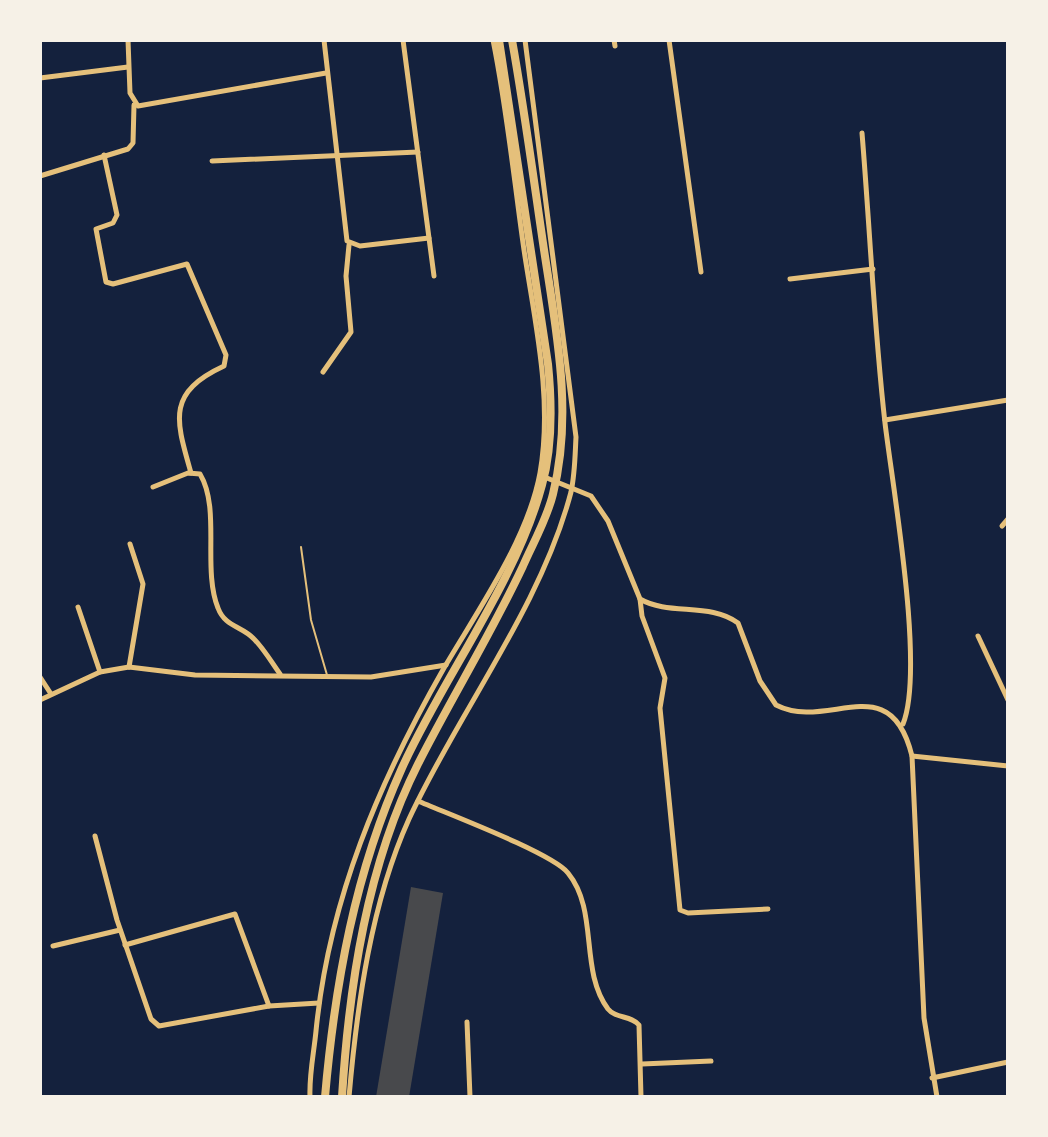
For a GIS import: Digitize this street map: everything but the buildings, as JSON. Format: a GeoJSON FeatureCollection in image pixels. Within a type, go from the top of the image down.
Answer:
{"type":"FeatureCollection","features":[{"type":"Feature","properties":{"kind":"highway"},"geometry":{"type":"LineString","coordinates":[[325,1097],[337,987],[364,869],[402,769],[485,615],[543,485],[552,403],[496,40]]}},
{"type":"Feature","properties":{"kind":"highway"},"geometry":{"type":"LineString","coordinates":[[342,1097],[355,975],[384,854],[417,766],[499,617],[553,495],[562,415],[562,373],[512,40]]}},
{"type":"Feature","properties":{"kind":"street"},"geometry":{"type":"LineString","coordinates":[[40,176],[131,146],[134,105],[128,67],[128,40]]}},
{"type":"Feature","properties":{"kind":"street"},"geometry":{"type":"LineString","coordinates":[[323,372],[351,332],[346,276],[349,245],[345,234],[324,40]]}},
{"type":"Feature","properties":{"kind":"street"},"geometry":{"type":"LineString","coordinates":[[403,40],[434,276]]}},
{"type":"Feature","properties":{"kind":"street"},"geometry":{"type":"LineString","coordinates":[[310,1097],[322,973],[342,891],[370,813],[401,743],[488,595],[524,521],[540,475],[545,423],[539,356],[496,40]]}},
{"type":"Feature","properties":{"kind":"street"},"geometry":{"type":"LineString","coordinates":[[349,1097],[357,1007],[390,868],[418,801],[517,620],[555,536],[572,486],[576,437],[525,40]]}},
{"type":"Feature","properties":{"kind":"street"},"geometry":{"type":"LineString","coordinates":[[669,40],[701,272]]}},
{"type":"Feature","properties":{"kind":"street"},"geometry":{"type":"LineString","coordinates":[[40,78],[128,67]]}},
{"type":"Feature","properties":{"kind":"street"},"geometry":{"type":"LineString","coordinates":[[134,105],[326,73]]}},
{"type":"Feature","properties":{"kind":"street"},"geometry":{"type":"LineString","coordinates":[[862,133],[885,420],[911,685],[911,700],[903,725],[912,756],[924,1018],[937,1097]]}},
{"type":"Feature","properties":{"kind":"street"},"geometry":{"type":"LineString","coordinates":[[212,161],[418,152]]}},
{"type":"Feature","properties":{"kind":"street"},"geometry":{"type":"LineString","coordinates":[[104,155],[117,215],[113,223],[96,229],[106,282],[113,284],[187,264],[226,355],[224,366],[198,380],[180,405],[177,424],[191,473]]}},
{"type":"Feature","properties":{"kind":"street"},"geometry":{"type":"LineString","coordinates":[[349,245],[429,238]]}},
{"type":"Feature","properties":{"kind":"street"},"geometry":{"type":"LineString","coordinates":[[790,279],[873,269]]}},
{"type":"Feature","properties":{"kind":"street"},"geometry":{"type":"LineString","coordinates":[[885,420],[1008,400]]}},
{"type":"Feature","properties":{"kind":"street"},"geometry":{"type":"LineString","coordinates":[[153,487],[191,473],[200,474],[207,496],[211,586],[219,613],[229,625],[253,638],[280,675]]}},
{"type":"Feature","properties":{"kind":"street"},"geometry":{"type":"LineString","coordinates":[[540,475],[591,496],[608,521],[640,599],[642,616],[665,678],[660,708],[680,910],[688,913],[768,909]]}},
{"type":"Feature","properties":{"kind":"street"},"geometry":{"type":"LineString","coordinates":[[1002,526],[1008,519]]}},
{"type":"Feature","properties":{"kind":"street"},"geometry":{"type":"LineString","coordinates":[[129,667],[143,592],[130,544]]}},
{"type":"Feature","properties":{"kind":"street"},"geometry":{"type":"LineString","coordinates":[[640,599],[655,605],[723,614],[738,623],[767,694],[783,709],[883,710],[903,725]]}},
{"type":"Feature","properties":{"kind":"street"},"geometry":{"type":"LineString","coordinates":[[78,607],[100,672]]}},
{"type":"Feature","properties":{"kind":"street"},"geometry":{"type":"LineString","coordinates":[[978,636],[1008,700]]}},
{"type":"Feature","properties":{"kind":"street"},"geometry":{"type":"LineString","coordinates":[[40,700],[100,672],[129,667],[195,675],[386,676],[446,665]]}},
{"type":"Feature","properties":{"kind":"street"},"geometry":{"type":"LineString","coordinates":[[40,677],[51,694]]}},
{"type":"Feature","properties":{"kind":"street"},"geometry":{"type":"LineString","coordinates":[[912,756],[1008,766]]}},
{"type":"Feature","properties":{"kind":"street"},"geometry":{"type":"LineString","coordinates":[[418,801],[558,865],[571,876],[583,906],[599,989],[609,1010],[639,1025],[641,1097]]}},
{"type":"Feature","properties":{"kind":"street"},"geometry":{"type":"LineString","coordinates":[[95,836],[125,945],[151,1019],[159,1026],[269,1006],[319,1003]]}},
{"type":"Feature","properties":{"kind":"street"},"geometry":{"type":"LineString","coordinates":[[125,945],[235,914],[269,1006]]}},
{"type":"Feature","properties":{"kind":"street"},"geometry":{"type":"LineString","coordinates":[[53,946],[120,930]]}},
{"type":"Feature","properties":{"kind":"street"},"geometry":{"type":"LineString","coordinates":[[467,1022],[470,1097]]}},
{"type":"Feature","properties":{"kind":"street"},"geometry":{"type":"LineString","coordinates":[[642,1064],[711,1061]]}},
{"type":"Feature","properties":{"kind":"street"},"geometry":{"type":"LineString","coordinates":[[932,1078],[1008,1062]]}},
{"type":"Feature","properties":{"kind":"lane"},"geometry":{"type":"LineString","coordinates":[[301,547],[311,620],[328,676]]}}]}
